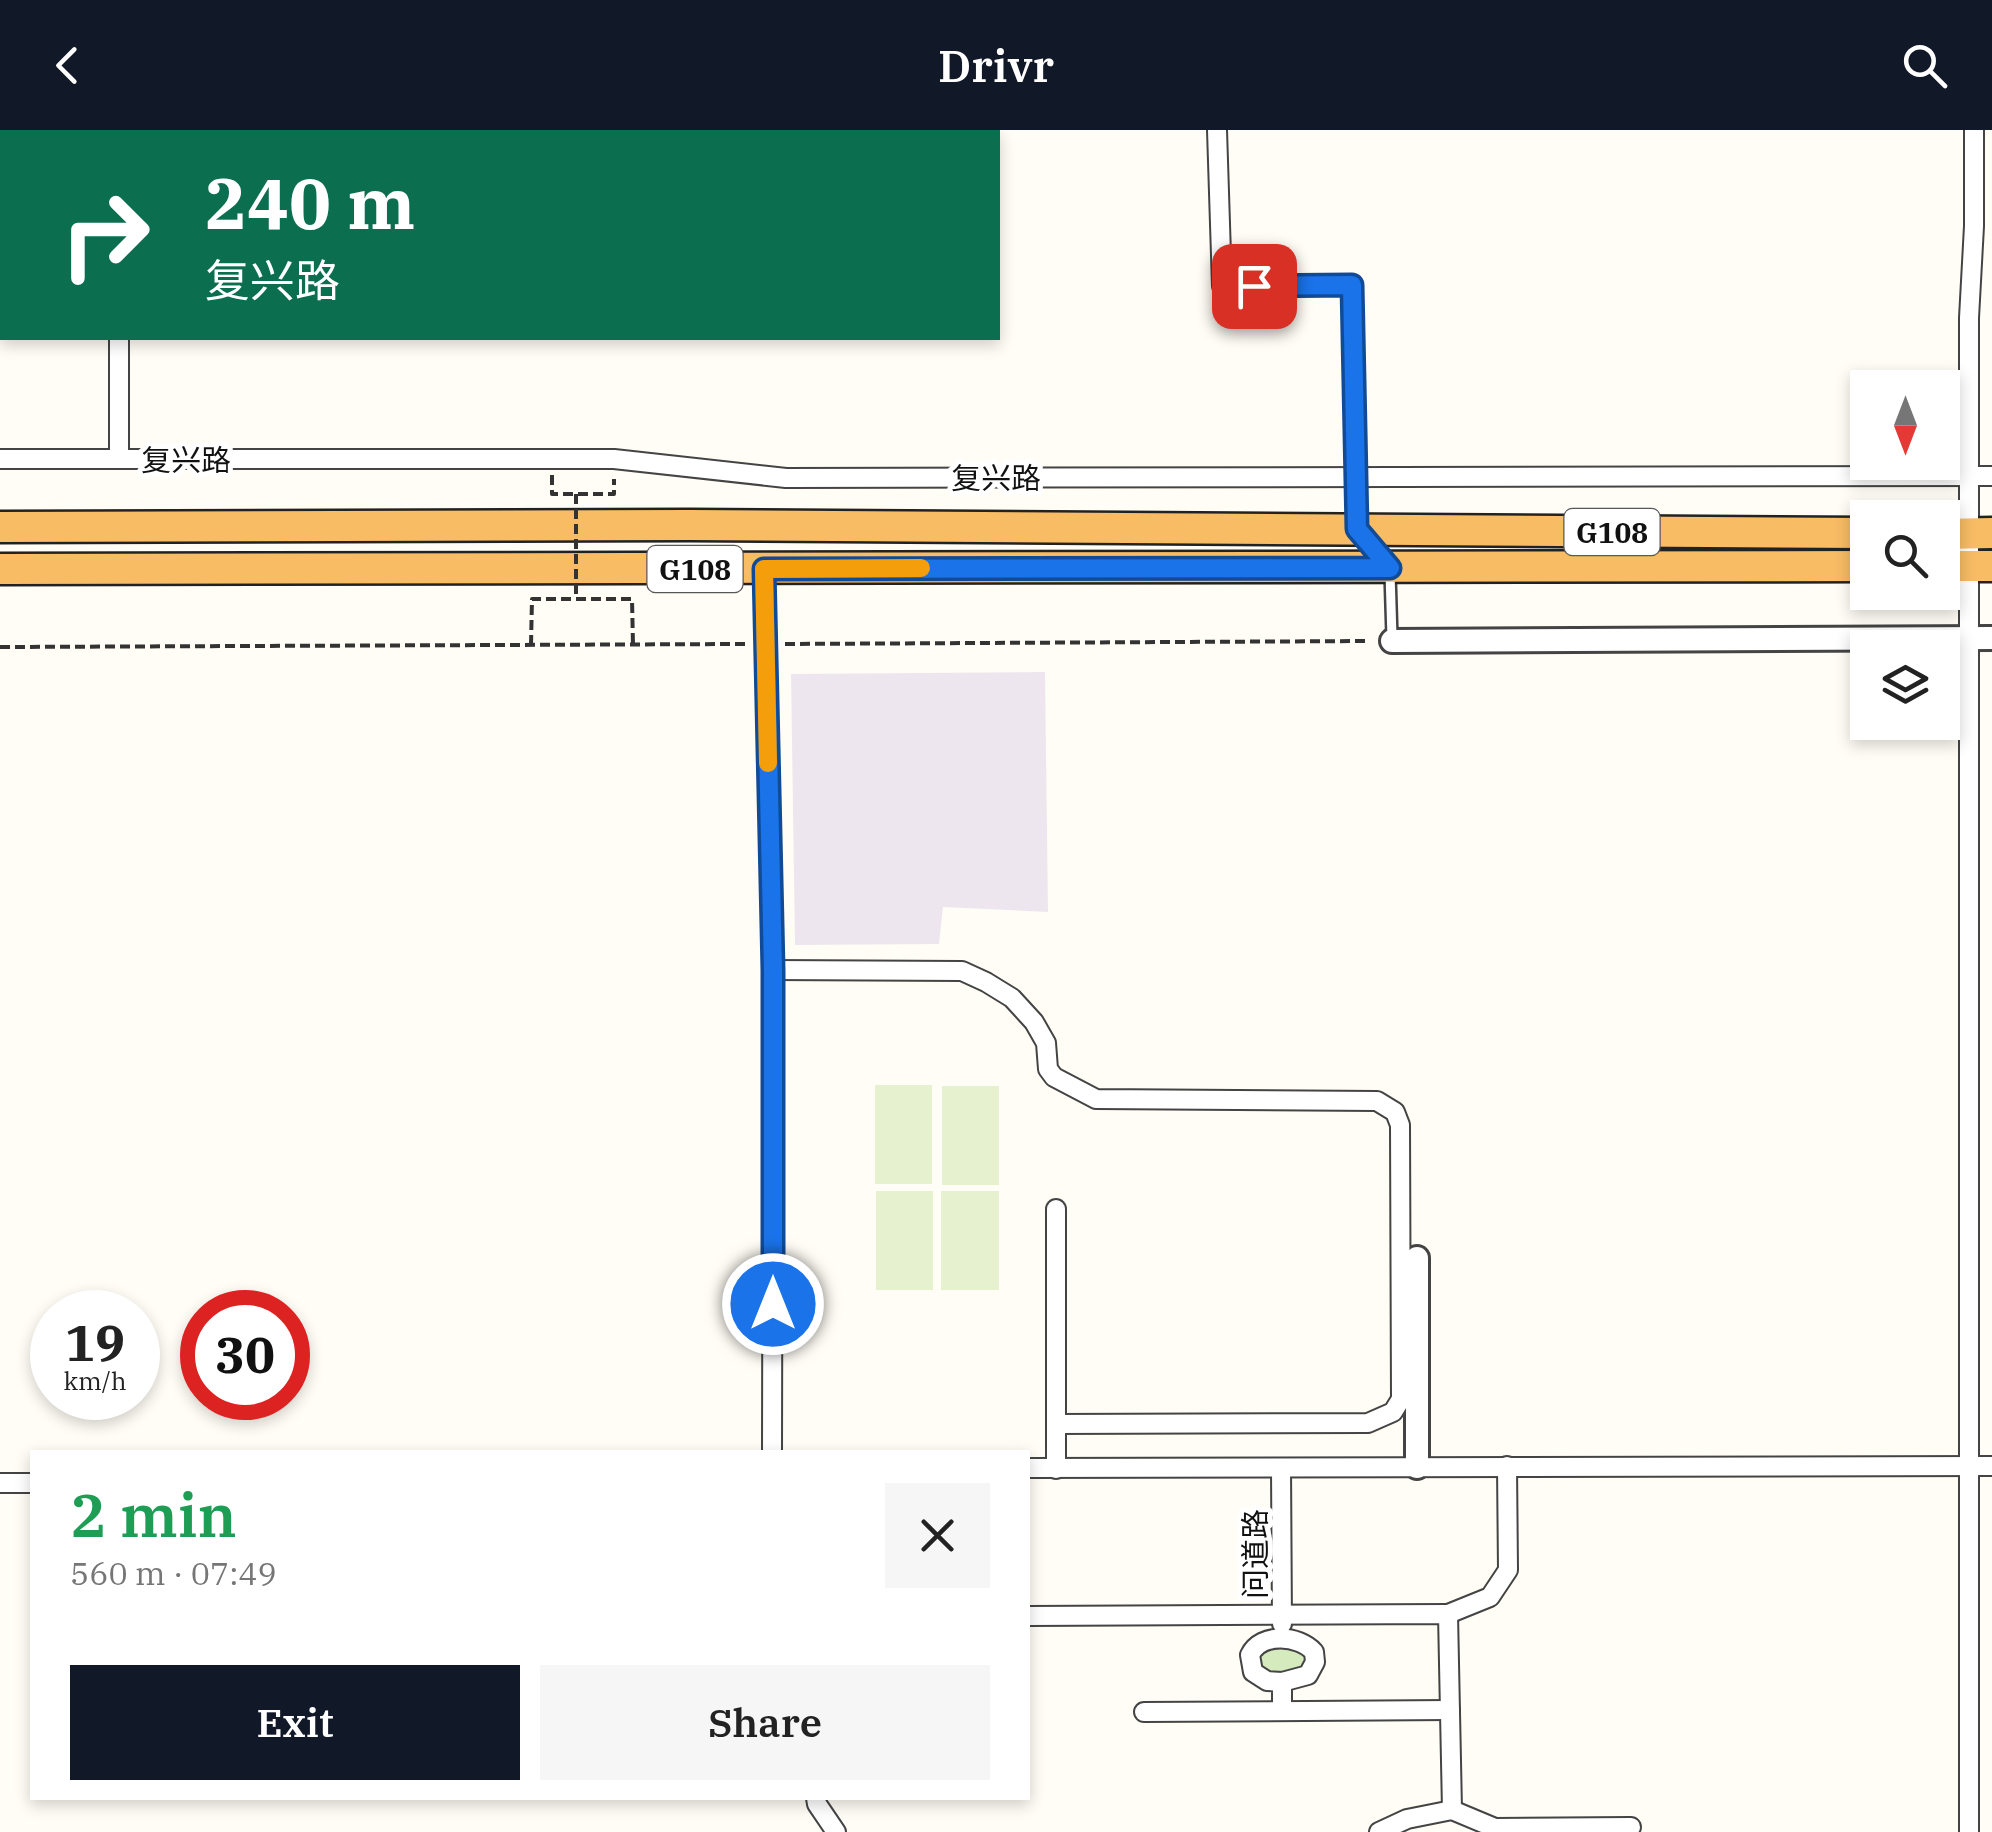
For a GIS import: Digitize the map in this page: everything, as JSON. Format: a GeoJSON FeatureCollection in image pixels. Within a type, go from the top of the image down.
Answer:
{"type":"FeatureCollection","features":[{"type":"Feature","properties":{"kind":"highway","name":"复兴路"},"geometry":{"type":"LineString","coordinates":[[0,527],[690,525],[1363,535],[1850,534]]}},
{"type":"Feature","properties":{"kind":"highway","name":"G108"},"geometry":{"type":"LineString","coordinates":[[0,570],[764,569],[1384,561],[1850,566]]}},
{"type":"Feature","properties":{"kind":"street"},"geometry":{"type":"LineString","coordinates":[[1217,130],[1222,286],[1352,285]]}},
{"type":"Feature","properties":{"kind":"street"},"geometry":{"type":"LineString","coordinates":[[1970,1832],[1970,1466],[1981,638],[1968,566],[1974,130]]}},
{"type":"Feature","properties":{"kind":"street"},"geometry":{"type":"LineString","coordinates":[[119,340],[119,459]]}},
{"type":"Feature","properties":{"kind":"street","name":"复兴路"},"geometry":{"type":"LineString","coordinates":[[0,459],[614,459],[786,478],[1992,476]]}},
{"type":"Feature","properties":{"kind":"street"},"geometry":{"type":"LineString","coordinates":[[764,569],[773,970],[772,1450]]}},
{"type":"Feature","properties":{"kind":"street"},"geometry":{"type":"LineString","coordinates":[[1392,640],[1981,638]]}},
{"type":"Feature","properties":{"kind":"street"},"geometry":{"type":"LineString","coordinates":[[773,970],[962,972],[1012,998],[1034,1022],[1046,1043],[1048,1069],[1054,1077],[1096,1099],[1377,1101],[1395,1112],[1400,1125],[1401,1398],[1394,1412],[1368,1423],[1056,1424]]}},
{"type":"Feature","properties":{"kind":"street"},"geometry":{"type":"LineString","coordinates":[[1056,1209],[1056,1469]]}},
{"type":"Feature","properties":{"kind":"street"},"geometry":{"type":"LineString","coordinates":[[1418,1258],[1418,1467]]}},
{"type":"Feature","properties":{"kind":"street"},"geometry":{"type":"LineString","coordinates":[[1030,1616],[1448,1614],[1490,1597],[1508,1570],[1506,1466]]}},
{"type":"Feature","properties":{"kind":"street"},"geometry":{"type":"LineString","coordinates":[[1030,1468],[1992,1466]]}},
{"type":"Feature","properties":{"kind":"street","name":"问道路"},"geometry":{"type":"LineString","coordinates":[[1281,1468],[1282,1639]]}},
{"type":"Feature","properties":{"kind":"street"},"geometry":{"type":"LineString","coordinates":[[0,1483],[30,1482]]}},
{"type":"Feature","properties":{"kind":"street"},"geometry":{"type":"LineString","coordinates":[[1448,1614],[1452,1810]]}},
{"type":"Feature","properties":{"kind":"street"},"geometry":{"type":"LineString","coordinates":[[1282,1639],[1305,1643],[1314,1652],[1313,1670],[1302,1679],[1282,1682],[1258,1677],[1250,1655],[1261,1642],[1282,1639]]}},
{"type":"Feature","properties":{"kind":"street"},"geometry":{"type":"LineString","coordinates":[[1282,1682],[1282,1711]]}},
{"type":"Feature","properties":{"kind":"street"},"geometry":{"type":"LineString","coordinates":[[1144,1712],[1450,1710]]}},
{"type":"Feature","properties":{"kind":"street"},"geometry":{"type":"LineString","coordinates":[[816,1800],[836,1832]]}},
{"type":"Feature","properties":{"kind":"street"},"geometry":{"type":"LineString","coordinates":[[1379,1832],[1407,1819],[1452,1810],[1495,1828],[1632,1828]]}},
{"type":"Feature","properties":{"kind":"lane"},"geometry":{"type":"LineString","coordinates":[[1352,285],[1355,476],[1363,535]]}},
{"type":"Feature","properties":{"kind":"lane"},"geometry":{"type":"LineString","coordinates":[[1384,561],[1392,640]]}},
{"type":"Feature","properties":{"kind":"path"},"geometry":{"type":"LineString","coordinates":[[552,494],[614,494]]}},
{"type":"Feature","properties":{"kind":"path"},"geometry":{"type":"LineString","coordinates":[[576,494],[576,599]]}},
{"type":"Feature","properties":{"kind":"path"},"geometry":{"type":"LineString","coordinates":[[531,645],[532,599],[632,599],[632,645]]}},
{"type":"Feature","properties":{"kind":"path"},"geometry":{"type":"LineString","coordinates":[[0,647],[1392,640]]}},
{"type":"Feature","properties":{"kind":"shaded area"},"geometry":{"type":"Polygon","coordinates":[[[1045,672],[1048,912],[943,907],[939,944],[795,945],[791,674],[1045,672]]]}},
{"type":"Feature","properties":{"kind":"green space"},"geometry":{"type":"Polygon","coordinates":[[[875,1085],[932,1085],[932,1184],[875,1184],[875,1085]]]}},
{"type":"Feature","properties":{"kind":"green space"},"geometry":{"type":"Polygon","coordinates":[[[942,1086],[999,1086],[999,1185],[942,1185],[942,1086]]]}},
{"type":"Feature","properties":{"kind":"green space"},"geometry":{"type":"Polygon","coordinates":[[[876,1191],[933,1191],[933,1290],[876,1290],[876,1191]]]}},
{"type":"Feature","properties":{"kind":"green space"},"geometry":{"type":"Polygon","coordinates":[[[941,1191],[999,1191],[999,1290],[941,1290],[941,1191]]]}},
{"type":"Feature","properties":{"kind":"green space"},"geometry":{"type":"Polygon","coordinates":[[[1262,1643],[1311,1652],[1303,1675],[1257,1673],[1255,1648],[1262,1643]]]}},
{"type":"Feature","properties":{"kind":"slow traffic"},"geometry":{"type":"LineString","coordinates":[[768,763],[764,569],[921,568]]}},
{"type":"Feature","properties":{"kind":"route"},"geometry":{"type":"LineString","coordinates":[[773,1304],[773,970],[764,569],[1390,568],[1357,529],[1352,285],[1254,286]]}}]}
